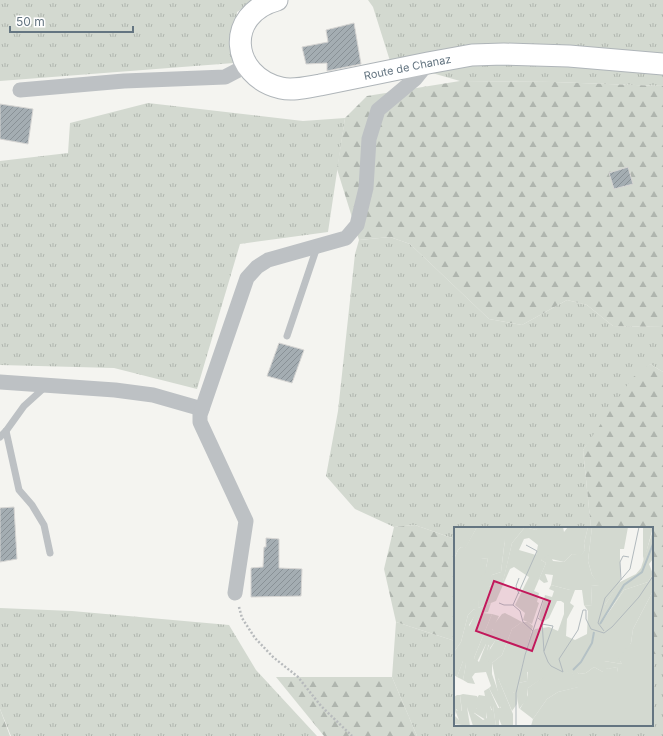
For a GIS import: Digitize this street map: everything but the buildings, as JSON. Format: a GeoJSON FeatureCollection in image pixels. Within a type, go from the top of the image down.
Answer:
{"type":"FeatureCollection","features":[{"type":"Feature","properties":{"kind":"street"},"geometry":{"type":"LineString","coordinates":[[20,90],[124,81],[226,77],[246,66],[241,54],[240,43],[245,22],[251,14],[262,5],[277,0]]}},
{"type":"Feature","properties":{"kind":"street","name":"Route de Chanaz"},"geometry":{"type":"LineString","coordinates":[[246,66],[255,76],[269,84],[282,88],[297,88],[320,85],[428,62],[472,55],[504,54],[569,56],[663,64]]}},
{"type":"Feature","properties":{"kind":"street"},"geometry":{"type":"LineString","coordinates":[[235,593],[246,520],[200,422],[200,415],[247,278],[257,267],[268,260],[346,238],[357,225],[366,188],[369,139],[378,110],[415,79],[428,62]]}},
{"type":"Feature","properties":{"kind":"street"},"geometry":{"type":"LineString","coordinates":[[0,382],[48,384],[153,395],[202,409]]}},
{"type":"Feature","properties":{"kind":"lane"},"geometry":{"type":"LineString","coordinates":[[287,336],[317,246]]}},
{"type":"Feature","properties":{"kind":"lane"},"geometry":{"type":"LineString","coordinates":[[0,437],[24,406],[48,384]]}},
{"type":"Feature","properties":{"kind":"lane"},"geometry":{"type":"LineString","coordinates":[[6,431],[19,490],[32,505],[44,525],[50,553]]}},
{"type":"Feature","properties":{"kind":"path"},"geometry":{"type":"LineString","coordinates":[[235,593],[242,618],[255,638],[273,657],[298,677],[321,706],[352,736]]}},
{"type":"Feature","properties":{"kind":"green space"},"geometry":{"type":"Polygon","coordinates":[[[0,0],[256,0],[237,12],[234,63],[0,81],[0,0]]]}},
{"type":"Feature","properties":{"kind":"green space"},"geometry":{"type":"Polygon","coordinates":[[[368,0],[663,0],[663,86],[553,82],[460,81],[390,61],[373,7],[368,0]]]}},
{"type":"Feature","properties":{"kind":"green space"},"geometry":{"type":"Polygon","coordinates":[[[460,81],[553,82],[663,86],[663,327],[613,326],[587,305],[567,300],[522,325],[489,319],[410,244],[390,237],[359,240],[337,169],[345,118],[367,96],[460,81]]]}},
{"type":"Feature","properties":{"kind":"green space"},"geometry":{"type":"Polygon","coordinates":[[[148,103],[303,121],[345,118],[328,232],[240,244],[197,389],[114,368],[0,365],[0,161],[68,153],[70,123],[148,103]]]}},
{"type":"Feature","properties":{"kind":"green space"},"geometry":{"type":"Polygon","coordinates":[[[390,237],[410,244],[489,319],[522,325],[567,300],[587,305],[613,326],[663,327],[663,372],[650,364],[583,450],[591,527],[454,527],[454,539],[415,525],[394,527],[355,509],[326,476],[338,411],[355,254],[359,240],[390,237]]]}},
{"type":"Feature","properties":{"kind":"green space"},"geometry":{"type":"Polygon","coordinates":[[[650,364],[663,372],[663,654],[653,654],[653,527],[591,527],[583,450],[632,378],[650,364]]]}},
{"type":"Feature","properties":{"kind":"green space"},"geometry":{"type":"Polygon","coordinates":[[[415,525],[454,539],[454,641],[396,622],[384,569],[394,527],[415,525]]]}},
{"type":"Feature","properties":{"kind":"green space"},"geometry":{"type":"Polygon","coordinates":[[[0,608],[72,611],[229,625],[256,670],[317,736],[11,736],[0,709],[0,608]]]}},
{"type":"Feature","properties":{"kind":"green space"},"geometry":{"type":"Polygon","coordinates":[[[396,622],[454,641],[454,726],[653,726],[653,654],[663,654],[663,736],[417,736],[392,677],[396,622]]]}},
{"type":"Feature","properties":{"kind":"green space"},"geometry":{"type":"Polygon","coordinates":[[[276,677],[392,677],[417,736],[324,736],[276,677]]]}},
{"type":"Feature","properties":{"kind":"green space"},"geometry":{"type":"Polygon","coordinates":[[[0,709],[10,736],[0,736],[0,709]]]}}]}
